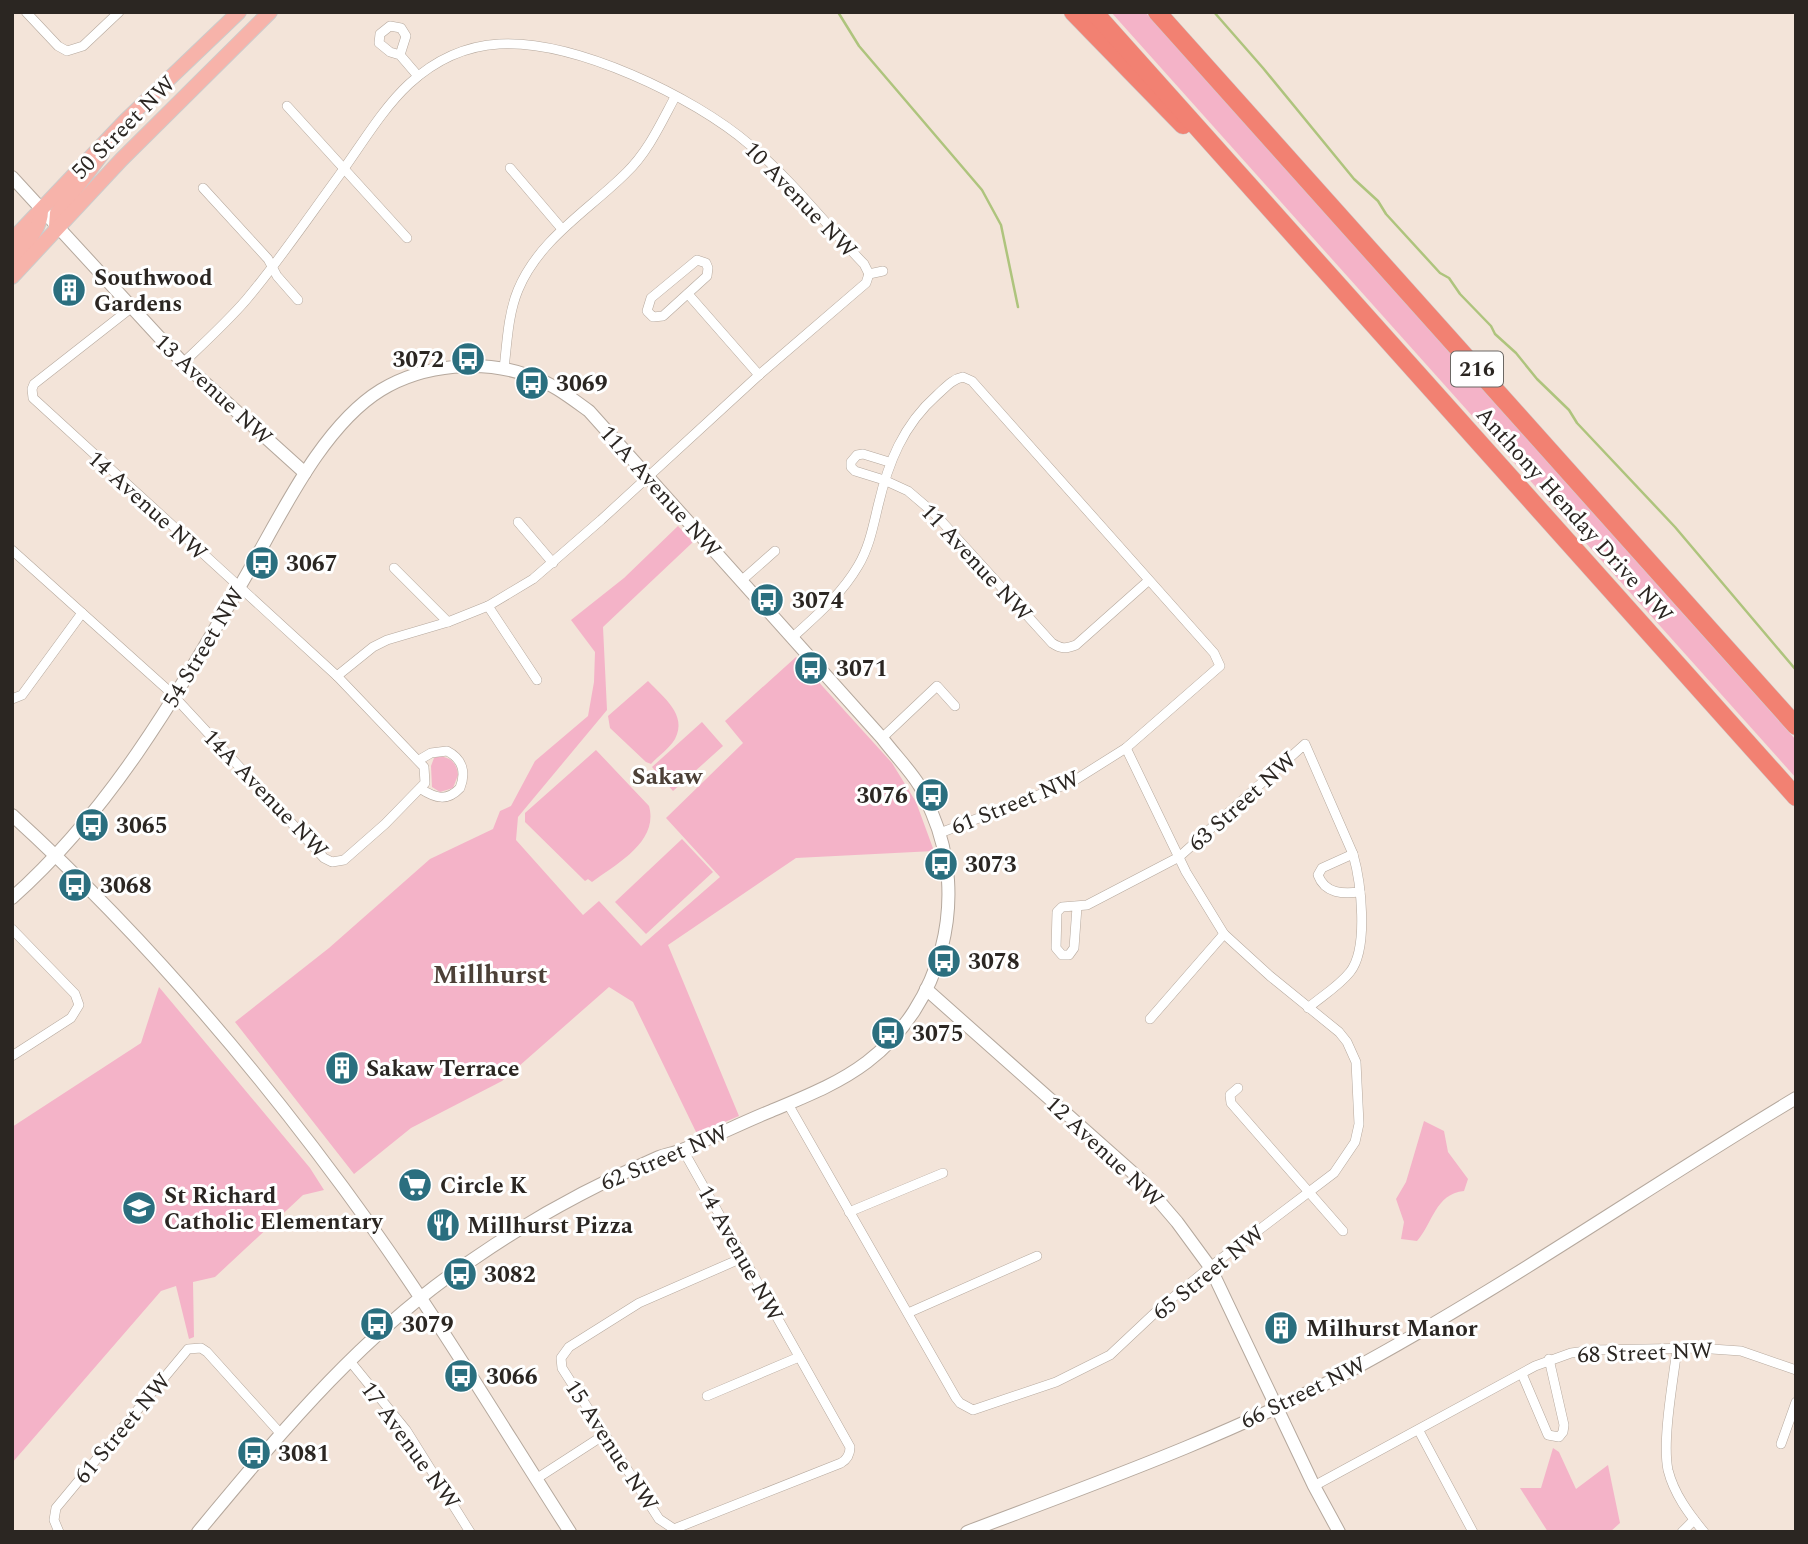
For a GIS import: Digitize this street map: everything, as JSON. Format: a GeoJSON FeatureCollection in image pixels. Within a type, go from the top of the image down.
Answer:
{"type":"FeatureCollection","features":[{"type":"Feature","properties":{"kind":"highway"},"geometry":{"type":"LineString","coordinates":[[1073,12],[1167,111],[1239,174]]}},
{"type":"Feature","properties":{"kind":"highway","name":"Anthony Henday Drive NW"},"geometry":{"type":"LineString","coordinates":[[1094,12],[1796,797]]}},
{"type":"Feature","properties":{"kind":"highway","name":"Anthony Henday Drive NW"},"geometry":{"type":"LineString","coordinates":[[1157,12],[1796,726]]}},
{"type":"Feature","properties":{"kind":"main road","name":"50 Street NW"},"geometry":{"type":"LineString","coordinates":[[12,240],[125,121],[239,12]]}},
{"type":"Feature","properties":{"kind":"main road","name":"50 Street NW"},"geometry":{"type":"LineString","coordinates":[[12,277],[112,168],[270,12]]}},
{"type":"Feature","properties":{"kind":"main road"},"geometry":{"type":"LineString","coordinates":[[57,227],[57,212],[87,177],[125,121]]}},
{"type":"Feature","properties":{"kind":"main road"},"geometry":{"type":"LineString","coordinates":[[12,260],[36,230],[41,208]]}},
{"type":"Feature","properties":{"kind":"street"},"geometry":{"type":"LineString","coordinates":[[26,12],[58,46],[67,51],[83,46],[119,12]]}},
{"type":"Feature","properties":{"kind":"street","name":"10 Avenue NW"},"geometry":{"type":"LineString","coordinates":[[183,363],[227,321],[272,267],[401,92],[418,76],[449,56],[471,48],[499,44],[527,45],[598,62],[676,97],[733,132],[766,159],[864,264],[869,274]]}},
{"type":"Feature","properties":{"kind":"street"},"geometry":{"type":"LineString","coordinates":[[400,55],[418,76]]}},
{"type":"Feature","properties":{"kind":"street"},"geometry":{"type":"LineString","coordinates":[[504,369],[512,307],[528,271],[562,229],[635,164],[676,97]]}},
{"type":"Feature","properties":{"kind":"street"},"geometry":{"type":"LineString","coordinates":[[287,106],[407,238]]}},
{"type":"Feature","properties":{"kind":"street"},"geometry":{"type":"LineString","coordinates":[[510,168],[562,229]]}},
{"type":"Feature","properties":{"kind":"street","name":"13 Avenue NW"},"geometry":{"type":"LineString","coordinates":[[12,177],[183,363],[305,473]]}},
{"type":"Feature","properties":{"kind":"street"},"geometry":{"type":"LineString","coordinates":[[203,188],[268,260],[277,276],[298,300]]}},
{"type":"Feature","properties":{"kind":"street"},"geometry":{"type":"LineString","coordinates":[[702,261],[708,268],[707,276],[688,294],[663,316],[653,317],[647,310],[651,298],[692,262],[702,261]]}},
{"type":"Feature","properties":{"kind":"street"},"geometry":{"type":"LineString","coordinates":[[337,676],[373,647],[387,640],[448,622],[488,606],[533,579],[759,375],[866,283],[869,274],[884,271]]}},
{"type":"Feature","properties":{"kind":"street"},"geometry":{"type":"LineString","coordinates":[[688,294],[759,375]]}},
{"type":"Feature","properties":{"kind":"street","name":"14 Avenue NW"},"geometry":{"type":"LineString","coordinates":[[131,308],[38,381],[31,394],[41,408],[337,676],[422,764]]}},
{"type":"Feature","properties":{"kind":"street","name":"54 Street NW"},"geometry":{"type":"LineString","coordinates":[[12,898],[56,856],[117,783],[174,696],[305,473],[349,415],[381,390],[400,380],[435,369],[466,366],[504,369]]}},
{"type":"Feature","properties":{"kind":"street","name":"11A Avenue NW"},"geometry":{"type":"LineString","coordinates":[[504,369],[546,383],[589,411],[882,738],[920,786],[940,833]]}},
{"type":"Feature","properties":{"kind":"street"},"geometry":{"type":"LineString","coordinates":[[793,637],[837,597],[857,568],[867,548],[889,462],[914,418],[953,381],[963,377],[972,381],[1148,581]]}},
{"type":"Feature","properties":{"kind":"street","name":"11 Avenue NW"},"geometry":{"type":"LineString","coordinates":[[889,462],[863,454],[857,455],[851,463],[855,471],[908,491],[935,514],[1052,642],[1065,649],[1076,645],[1148,581]]}},
{"type":"Feature","properties":{"kind":"street"},"geometry":{"type":"LineString","coordinates":[[518,522],[553,563]]}},
{"type":"Feature","properties":{"kind":"street","name":"14A Avenue NW"},"geometry":{"type":"LineString","coordinates":[[12,550],[174,696],[324,858],[338,862],[344,860],[421,789]]}},
{"type":"Feature","properties":{"kind":"street"},"geometry":{"type":"LineString","coordinates":[[741,580],[775,551]]}},
{"type":"Feature","properties":{"kind":"street"},"geometry":{"type":"LineString","coordinates":[[394,568],[448,622]]}},
{"type":"Feature","properties":{"kind":"street","name":"61 Street NW"},"geometry":{"type":"LineString","coordinates":[[940,833],[1072,782],[1126,748],[1220,666],[1214,653],[1148,581]]}},
{"type":"Feature","properties":{"kind":"street"},"geometry":{"type":"LineString","coordinates":[[488,606],[537,680]]}},
{"type":"Feature","properties":{"kind":"street"},"geometry":{"type":"LineString","coordinates":[[12,699],[22,695],[82,612]]}},
{"type":"Feature","properties":{"kind":"street"},"geometry":{"type":"LineString","coordinates":[[882,738],[937,687],[955,706]]}},
{"type":"Feature","properties":{"kind":"street","name":"63 Street NW"},"geometry":{"type":"LineString","coordinates":[[1179,857],[1305,744],[1353,854]]}},
{"type":"Feature","properties":{"kind":"street"},"geometry":{"type":"LineString","coordinates":[[1126,748],[1179,857],[1224,934],[1308,1008],[1352,970],[1360,948],[1360,892],[1353,854],[1322,868],[1318,875],[1323,884],[1336,893],[1360,892]]}},
{"type":"Feature","properties":{"kind":"street"},"geometry":{"type":"LineString","coordinates":[[447,751],[455,755],[463,769],[461,784],[451,796],[438,798],[421,789],[426,777],[422,764],[431,753],[447,751]]}},
{"type":"Feature","properties":{"kind":"street"},"geometry":{"type":"LineString","coordinates":[[12,815],[137,939],[261,1079],[335,1175],[420,1298],[570,1532]]}},
{"type":"Feature","properties":{"kind":"street","name":"62 Street NW"},"geometry":{"type":"LineString","coordinates":[[198,1532],[280,1433],[349,1360],[388,1323],[474,1258],[572,1198],[828,1086],[886,1046],[906,1022],[926,989],[939,957],[948,918],[947,869],[940,833]]}},
{"type":"Feature","properties":{"kind":"street"},"geometry":{"type":"LineString","coordinates":[[1077,907],[1074,948],[1069,955],[1062,955],[1056,947],[1057,912],[1065,906],[1087,905],[1179,857]]}},
{"type":"Feature","properties":{"kind":"street"},"geometry":{"type":"LineString","coordinates":[[12,929],[75,994],[79,1005],[71,1018],[12,1056]]}},
{"type":"Feature","properties":{"kind":"street"},"geometry":{"type":"LineString","coordinates":[[1150,1019],[1224,934]]}},
{"type":"Feature","properties":{"kind":"street","name":"12 Avenue NW"},"geometry":{"type":"LineString","coordinates":[[926,989],[1141,1180],[1177,1222],[1210,1267],[1314,1486],[1339,1532]]}},
{"type":"Feature","properties":{"kind":"street","name":"65 Street NW"},"geometry":{"type":"LineString","coordinates":[[908,1313],[957,1398],[973,1410],[1056,1382],[1110,1355],[1159,1309],[1210,1267],[1334,1173],[1355,1142],[1359,1124],[1356,1062],[1339,1032],[1308,1008]]}},
{"type":"Feature","properties":{"kind":"street"},"geometry":{"type":"LineString","coordinates":[[1238,1088],[1230,1095],[1231,1103],[1343,1231]]}},
{"type":"Feature","properties":{"kind":"street","name":"66 Street NW"},"geometry":{"type":"LineString","coordinates":[[967,1532],[1201,1442],[1278,1407],[1441,1320],[1796,1098]]}},
{"type":"Feature","properties":{"kind":"street"},"geometry":{"type":"LineString","coordinates":[[788,1104],[908,1313],[1037,1256]]}},
{"type":"Feature","properties":{"kind":"street","name":"14 Avenue NW"},"geometry":{"type":"LineString","coordinates":[[670,1527],[679,1528],[841,1463],[849,1456],[850,1447],[683,1150]]}},
{"type":"Feature","properties":{"kind":"street"},"geometry":{"type":"LineString","coordinates":[[849,1212],[943,1172]]}},
{"type":"Feature","properties":{"kind":"street","name":"15 Avenue NW"},"geometry":{"type":"LineString","coordinates":[[670,1527],[659,1519],[604,1434],[562,1368],[561,1358],[569,1347],[639,1303],[742,1258]]}},
{"type":"Feature","properties":{"kind":"street","name":"68 Street NW"},"geometry":{"type":"LineString","coordinates":[[1314,1486],[1549,1359],[1571,1353],[1626,1348],[1741,1351],[1796,1370]]}},
{"type":"Feature","properties":{"kind":"street","name":"61 Street NW"},"geometry":{"type":"LineString","coordinates":[[59,1532],[54,1521],[56,1507],[188,1349],[207,1352],[280,1433]]}},
{"type":"Feature","properties":{"kind":"street"},"geometry":{"type":"LineString","coordinates":[[1677,1349],[1667,1460],[1674,1486],[1704,1532]]}},
{"type":"Feature","properties":{"kind":"street"},"geometry":{"type":"LineString","coordinates":[[1110,1355],[1119,1364]]}},
{"type":"Feature","properties":{"kind":"street"},"geometry":{"type":"LineString","coordinates":[[707,1396],[799,1357]]}},
{"type":"Feature","properties":{"kind":"street","name":"68 Street NW"},"geometry":{"type":"LineString","coordinates":[[1522,1374],[1548,1434],[1553,1438],[1559,1437],[1563,1432],[1563,1425],[1549,1359]]}},
{"type":"Feature","properties":{"kind":"street","name":"17 Avenue NW"},"geometry":{"type":"LineString","coordinates":[[349,1360],[406,1430],[470,1532]]}},
{"type":"Feature","properties":{"kind":"street"},"geometry":{"type":"LineString","coordinates":[[1781,1444],[1796,1402]]}},
{"type":"Feature","properties":{"kind":"street"},"geometry":{"type":"LineString","coordinates":[[1419,1431],[1473,1532]]}},
{"type":"Feature","properties":{"kind":"street"},"geometry":{"type":"LineString","coordinates":[[536,1479],[604,1434]]}},
{"type":"Feature","properties":{"kind":"street"},"geometry":{"type":"LineString","coordinates":[[1682,1532],[1694,1520]]}},
{"type":"Feature","properties":{"kind":"shaded area"},"geometry":{"type":"Polygon","coordinates":[[[1111,12],[1145,12],[1796,740],[1796,778],[1111,12]]]}},
{"type":"Feature","properties":{"kind":"shaded area"},"geometry":{"type":"Polygon","coordinates":[[[678,526],[693,542],[603,627],[607,710],[518,817],[516,840],[583,915],[599,901],[641,946],[720,877],[666,818],[743,743],[725,721],[796,657],[892,763],[916,802],[934,851],[796,858],[668,945],[739,1116],[697,1134],[633,1002],[609,987],[502,1081],[411,1128],[354,1174],[235,1022],[329,948],[430,859],[493,829],[500,811],[511,806],[535,761],[588,716],[594,682],[595,652],[571,620],[624,578],[678,526]]]}},
{"type":"Feature","properties":{"kind":"shaded area"},"geometry":{"type":"Polygon","coordinates":[[[648,681],[667,700],[678,722],[675,739],[651,764],[610,728],[608,716],[648,681]]]}},
{"type":"Feature","properties":{"kind":"shaded area"},"geometry":{"type":"Polygon","coordinates":[[[702,722],[723,746],[673,791],[652,767],[702,722]]]}},
{"type":"Feature","properties":{"kind":"shaded area"},"geometry":{"type":"Polygon","coordinates":[[[596,750],[649,806],[650,819],[648,831],[633,851],[592,882],[588,879],[585,881],[525,822],[525,813],[596,750]]]}},
{"type":"Feature","properties":{"kind":"shaded area"},"geometry":{"type":"Polygon","coordinates":[[[440,756],[453,762],[458,775],[453,788],[440,792],[432,787],[431,766],[434,758],[440,756]]]}},
{"type":"Feature","properties":{"kind":"shaded area"},"geometry":{"type":"Polygon","coordinates":[[[682,839],[713,872],[646,934],[615,902],[682,839]]]}},
{"type":"Feature","properties":{"kind":"shaded area","name":"St Richard Catholic Elementary"},"geometry":{"type":"Polygon","coordinates":[[[159,987],[310,1168],[324,1190],[303,1195],[215,1277],[193,1282],[194,1337],[189,1339],[176,1286],[161,1291],[12,1463],[12,1127],[141,1043],[159,987]]]}},
{"type":"Feature","properties":{"kind":"shaded area"},"geometry":{"type":"Polygon","coordinates":[[[1424,1121],[1444,1131],[1448,1152],[1468,1179],[1464,1191],[1454,1193],[1441,1203],[1417,1241],[1401,1239],[1404,1222],[1396,1199],[1406,1182],[1424,1121]]]}},
{"type":"Feature","properties":{"kind":"shaded area"},"geometry":{"type":"Polygon","coordinates":[[[1553,1448],[1559,1452],[1576,1489],[1608,1465],[1620,1523],[1610,1532],[1548,1532],[1520,1488],[1541,1488],[1553,1448]]]}},
{"type":"Feature","properties":{"kind":"waterway"},"geometry":{"type":"LineString","coordinates":[[838,12],[859,46],[982,190],[1001,225],[1018,307]]}},
{"type":"Feature","properties":{"kind":"waterway"},"geometry":{"type":"LineString","coordinates":[[1214,12],[1354,179],[1378,201],[1386,214],[1440,273],[1449,278],[1495,334],[1516,353],[1537,379],[1569,410],[1577,423],[1675,527],[1796,670]]}},
{"type":"Feature","properties":{"kind":"place","name":"Southwood Gardens"},"geometry":{"type":"Point","coordinates":[69,290]}},
{"type":"Feature","properties":{"kind":"place","name":"3072"},"geometry":{"type":"Point","coordinates":[468,359]}},
{"type":"Feature","properties":{"kind":"place","name":"3069"},"geometry":{"type":"Point","coordinates":[532,383]}},
{"type":"Feature","properties":{"kind":"place","name":"3067"},"geometry":{"type":"Point","coordinates":[262,563]}},
{"type":"Feature","properties":{"kind":"place","name":"3074"},"geometry":{"type":"Point","coordinates":[767,600]}},
{"type":"Feature","properties":{"kind":"place","name":"3071"},"geometry":{"type":"Point","coordinates":[811,668]}},
{"type":"Feature","properties":{"kind":"place","name":"3076"},"geometry":{"type":"Point","coordinates":[932,795]}},
{"type":"Feature","properties":{"kind":"place","name":"3065"},"geometry":{"type":"Point","coordinates":[92,825]}},
{"type":"Feature","properties":{"kind":"place","name":"3073"},"geometry":{"type":"Point","coordinates":[941,864]}},
{"type":"Feature","properties":{"kind":"place","name":"3068"},"geometry":{"type":"Point","coordinates":[75,885]}},
{"type":"Feature","properties":{"kind":"place","name":"3078"},"geometry":{"type":"Point","coordinates":[944,961]}},
{"type":"Feature","properties":{"kind":"place","name":"3075"},"geometry":{"type":"Point","coordinates":[888,1033]}},
{"type":"Feature","properties":{"kind":"place","name":"Sakaw Terrace"},"geometry":{"type":"Point","coordinates":[342,1068]}},
{"type":"Feature","properties":{"kind":"place","name":"Circle K"},"geometry":{"type":"Point","coordinates":[415,1185]}},
{"type":"Feature","properties":{"kind":"place","name":"St Richard Catholic Elementary"},"geometry":{"type":"Point","coordinates":[139,1208]}},
{"type":"Feature","properties":{"kind":"place","name":"Millhurst Pizza"},"geometry":{"type":"Point","coordinates":[443,1225]}},
{"type":"Feature","properties":{"kind":"place","name":"3082"},"geometry":{"type":"Point","coordinates":[460,1274]}},
{"type":"Feature","properties":{"kind":"place","name":"3079"},"geometry":{"type":"Point","coordinates":[377,1324]}},
{"type":"Feature","properties":{"kind":"place","name":"Milhurst Manor"},"geometry":{"type":"Point","coordinates":[1281,1328]}},
{"type":"Feature","properties":{"kind":"place","name":"3066"},"geometry":{"type":"Point","coordinates":[461,1376]}},
{"type":"Feature","properties":{"kind":"place","name":"3081"},"geometry":{"type":"Point","coordinates":[254,1453]}},
{"type":"Feature","properties":{"kind":"district","name":"Sakaw"},"geometry":{"type":"Point","coordinates":[667,776]}},
{"type":"Feature","properties":{"kind":"district","name":"Millhurst"},"geometry":{"type":"Point","coordinates":[490,974]}}]}
